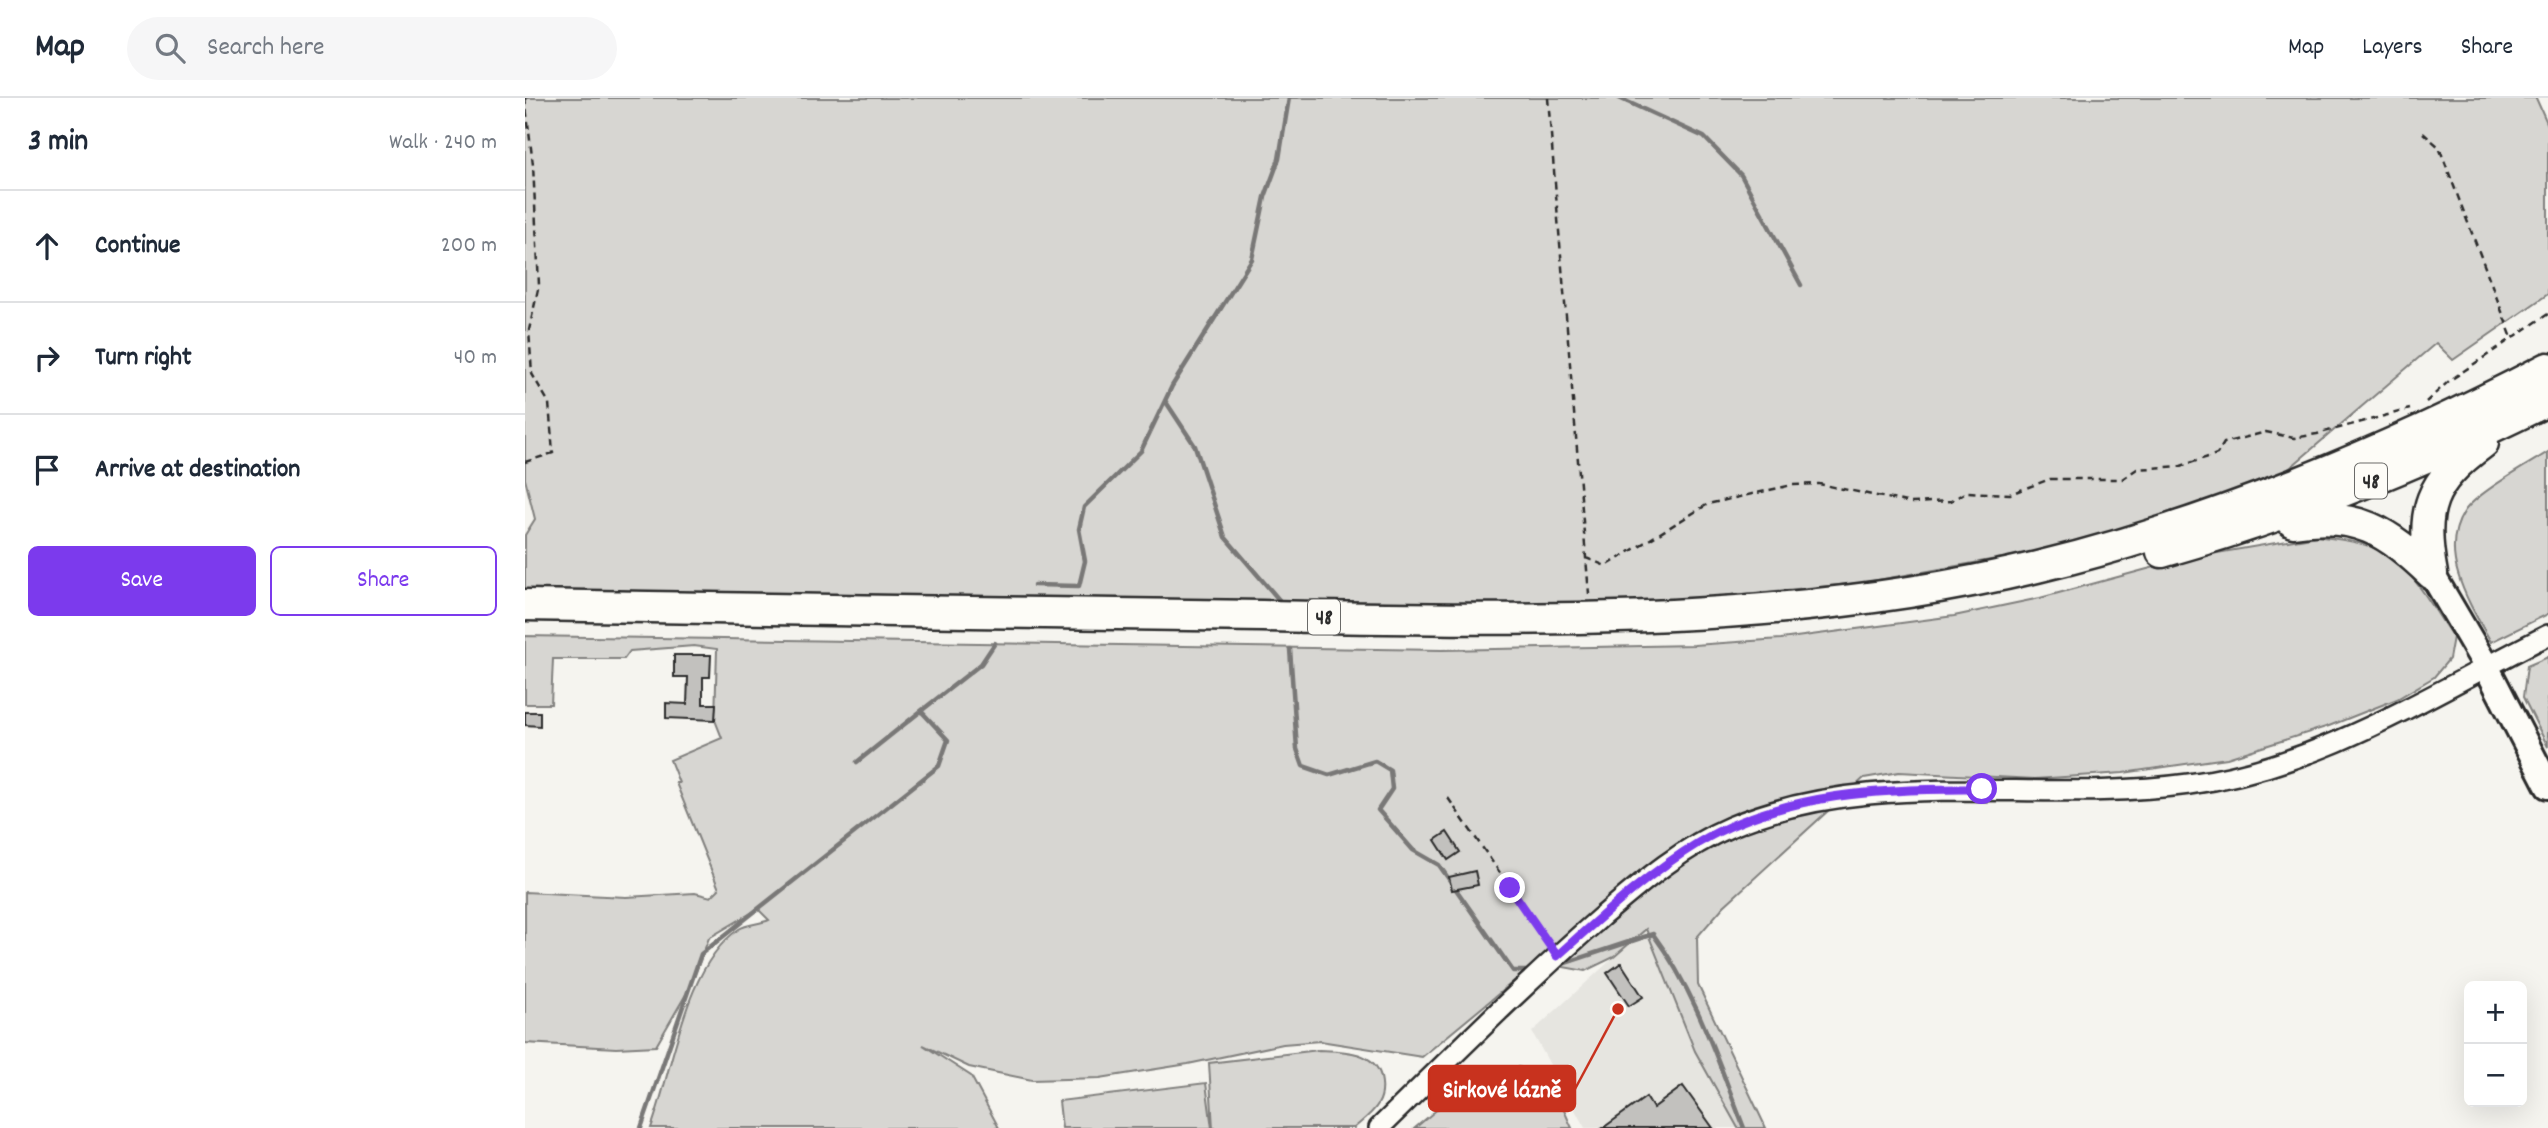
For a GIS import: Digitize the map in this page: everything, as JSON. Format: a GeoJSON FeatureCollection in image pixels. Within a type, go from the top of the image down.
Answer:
{"type":"FeatureCollection","features":[{"type":"Feature","properties":{"kind":"highway","name":"48"},"geometry":{"type":"LineString","coordinates":[[525,605],[1526,619],[1698,614],[1804,605],[1949,585],[2033,568],[2128,543],[2184,525],[2323,471],[2465,410],[2548,368]]}},
{"type":"Feature","properties":{"kind":"highway","name":"48"},"geometry":{"type":"LineString","coordinates":[[525,621],[1525,636],[1699,630],[1849,617],[2044,583],[2214,537],[2381,477],[2535,406]]}},
{"type":"Feature","properties":{"kind":"highway","name":"48"},"geometry":{"type":"LineString","coordinates":[[2432,574],[2425,523],[2435,491],[2457,463],[2535,406]]}},
{"type":"Feature","properties":{"kind":"highway","name":"48"},"geometry":{"type":"LineString","coordinates":[[2214,537],[2318,518],[2337,518],[2374,528],[2390,536],[2432,574]]}},
{"type":"Feature","properties":{"kind":"main road"},"geometry":{"type":"LineString","coordinates":[[2432,574],[2486,666],[2548,786]]}},
{"type":"Feature","properties":{"kind":"street"},"geometry":{"type":"LineString","coordinates":[[1379,1128],[1557,956],[1665,864],[1730,827],[1804,802],[1867,793],[1934,789],[2152,788],[2225,778],[2270,768],[2331,745],[2548,635]]}},
{"type":"Feature","properties":{"kind":"path"},"geometry":{"type":"LineString","coordinates":[[525,98],[533,165],[539,285],[529,330],[532,374],[549,403],[553,453],[525,462]]}},
{"type":"Feature","properties":{"kind":"path"},"geometry":{"type":"LineString","coordinates":[[1548,98],[1589,600]]}},
{"type":"Feature","properties":{"kind":"path"},"geometry":{"type":"LineString","coordinates":[[2423,134],[2439,146],[2512,338]]}},
{"type":"Feature","properties":{"kind":"path"},"geometry":{"type":"LineString","coordinates":[[2449,381],[2548,314]]}},
{"type":"Feature","properties":{"kind":"path"},"geometry":{"type":"LineString","coordinates":[[1586,558],[1606,566],[1709,504],[1792,485],[1819,484],[1911,503],[1951,501],[1966,492],[2010,494],[2050,479],[2122,479],[2137,469],[2181,466],[2217,454],[2224,443],[2266,432],[2294,438],[2420,406]]}},
{"type":"Feature","properties":{"kind":"path"},"geometry":{"type":"LineString","coordinates":[[1448,798],[1557,956]]}},
{"type":"Feature","properties":{"kind":"shaded area"},"geometry":{"type":"Polygon","coordinates":[[[525,98],[2536,98],[2548,125],[2548,294],[2453,360],[2436,343],[2278,478],[2113,532],[2030,553],[1861,583],[1691,599],[1525,604],[525,590],[525,535],[535,519],[525,479],[525,98]]]}},
{"type":"Feature","properties":{"kind":"shaded area"},"geometry":{"type":"Polygon","coordinates":[[[2548,452],[2548,614],[2491,642],[2466,596],[2460,579],[2454,545],[2457,528],[2464,512],[2479,497],[2548,452]]]}},
{"type":"Feature","properties":{"kind":"shaded area"},"geometry":{"type":"Polygon","coordinates":[[[2317,536],[2355,542],[2382,551],[2409,573],[2453,637],[2449,659],[2434,677],[2397,699],[2329,726],[2227,758],[2123,773],[2035,779],[1899,772],[1864,778],[1724,906],[1697,937],[1698,985],[1766,1128],[1738,1128],[1695,1051],[1646,929],[1614,957],[1585,971],[1537,962],[1422,1057],[1320,1041],[1283,1044],[1188,1064],[1100,1078],[1032,1080],[969,1067],[923,1045],[971,1076],[999,1128],[651,1128],[683,1021],[705,968],[720,946],[739,929],[769,920],[758,909],[709,938],[689,989],[656,1046],[616,1048],[525,1043],[525,892],[626,897],[695,893],[711,897],[719,889],[676,783],[679,783],[670,760],[722,738],[715,720],[717,649],[694,646],[630,651],[624,659],[553,659],[551,704],[525,704],[525,636],[1442,650],[1694,645],[1781,639],[1954,616],[2040,598],[2188,558],[2317,536]]]}},
{"type":"Feature","properties":{"kind":"shaded area"},"geometry":{"type":"Polygon","coordinates":[[[2548,657],[2548,747],[2523,697],[2527,666],[2548,657]]]}},
{"type":"Feature","properties":{"kind":"shaded area"},"geometry":{"type":"Polygon","coordinates":[[[1646,928],[1695,1051],[1738,1128],[1585,1128],[1532,1032],[1646,928]]]}},
{"type":"Feature","properties":{"kind":"shaded area"},"geometry":{"type":"Polygon","coordinates":[[[1319,1050],[1356,1054],[1372,1062],[1377,1068],[1382,1084],[1380,1101],[1354,1128],[1213,1128],[1209,1063],[1319,1050]]]}},
{"type":"Feature","properties":{"kind":"shaded area"},"geometry":{"type":"Polygon","coordinates":[[[1518,1067],[1540,1076],[1547,1082],[1558,1097],[1572,1128],[1415,1128],[1459,1091],[1490,1071],[1518,1067]]]}},
{"type":"Feature","properties":{"kind":"shaded area"},"geometry":{"type":"Polygon","coordinates":[[[1206,1083],[1212,1128],[1062,1128],[1059,1101],[1206,1083]]]}},
{"type":"Feature","properties":{"kind":"building"},"geometry":{"type":"Polygon","coordinates":[[[674,655],[711,655],[710,677],[703,677],[703,704],[716,704],[715,720],[666,718],[666,703],[687,704],[688,677],[674,677],[674,655]]]}},
{"type":"Feature","properties":{"kind":"building"},"geometry":{"type":"Polygon","coordinates":[[[525,712],[540,712],[540,726],[525,725],[525,712]]]}},
{"type":"Feature","properties":{"kind":"building"},"geometry":{"type":"Polygon","coordinates":[[[1447,832],[1460,852],[1448,860],[1435,840],[1447,832]]]}},
{"type":"Feature","properties":{"kind":"building"},"geometry":{"type":"Polygon","coordinates":[[[1475,871],[1478,885],[1452,890],[1449,877],[1475,871]]]}},
{"type":"Feature","properties":{"kind":"building"},"geometry":{"type":"Polygon","coordinates":[[[1621,963],[1643,997],[1629,1006],[1607,973],[1621,963]]]}},
{"type":"Feature","properties":{"kind":"building"},"geometry":{"type":"Polygon","coordinates":[[[1683,1086],[1713,1128],[1603,1128],[1646,1097],[1653,1108],[1683,1086]]]}},
{"type":"Feature","properties":{"kind":"waterway"},"geometry":{"type":"LineString","coordinates":[[1034,585],[1079,586],[1085,561],[1079,529],[1084,507],[1141,451],[1172,386],[1252,259],[1265,197],[1279,159],[1289,98]]}},
{"type":"Feature","properties":{"kind":"waterway"},"geometry":{"type":"LineString","coordinates":[[1619,98],[1704,137],[1741,175],[1801,285]]}},
{"type":"Feature","properties":{"kind":"waterway"},"geometry":{"type":"LineString","coordinates":[[1166,402],[1195,446],[1225,537],[1280,601]]}},
{"type":"Feature","properties":{"kind":"waterway"},"geometry":{"type":"LineString","coordinates":[[641,1128],[701,954],[939,766],[948,740],[921,711],[981,664],[995,643]]}},
{"type":"Feature","properties":{"kind":"waterway"},"geometry":{"type":"LineString","coordinates":[[1290,649],[1297,749],[1303,766],[1329,775],[1375,761],[1390,770],[1392,789],[1378,810],[1413,850],[1439,865],[1513,971],[1526,971]]}},
{"type":"Feature","properties":{"kind":"waterway"},"geometry":{"type":"LineString","coordinates":[[857,762],[921,711]]}},
{"type":"Feature","properties":{"kind":"waterway"},"geometry":{"type":"LineString","coordinates":[[1559,965],[1653,934],[1694,1003],[1744,1128]]}},
{"type":"Feature","properties":{"kind":"place","name":"Sirkové lázně"},"geometry":{"type":"Point","coordinates":[1618,1009]}},
{"type":"Feature","properties":{"kind":"route"},"geometry":{"type":"LineString","coordinates":[[1510,888],[1557,956],[1665,864],[1730,827],[1804,802],[1867,793],[1982,789]]}}]}
